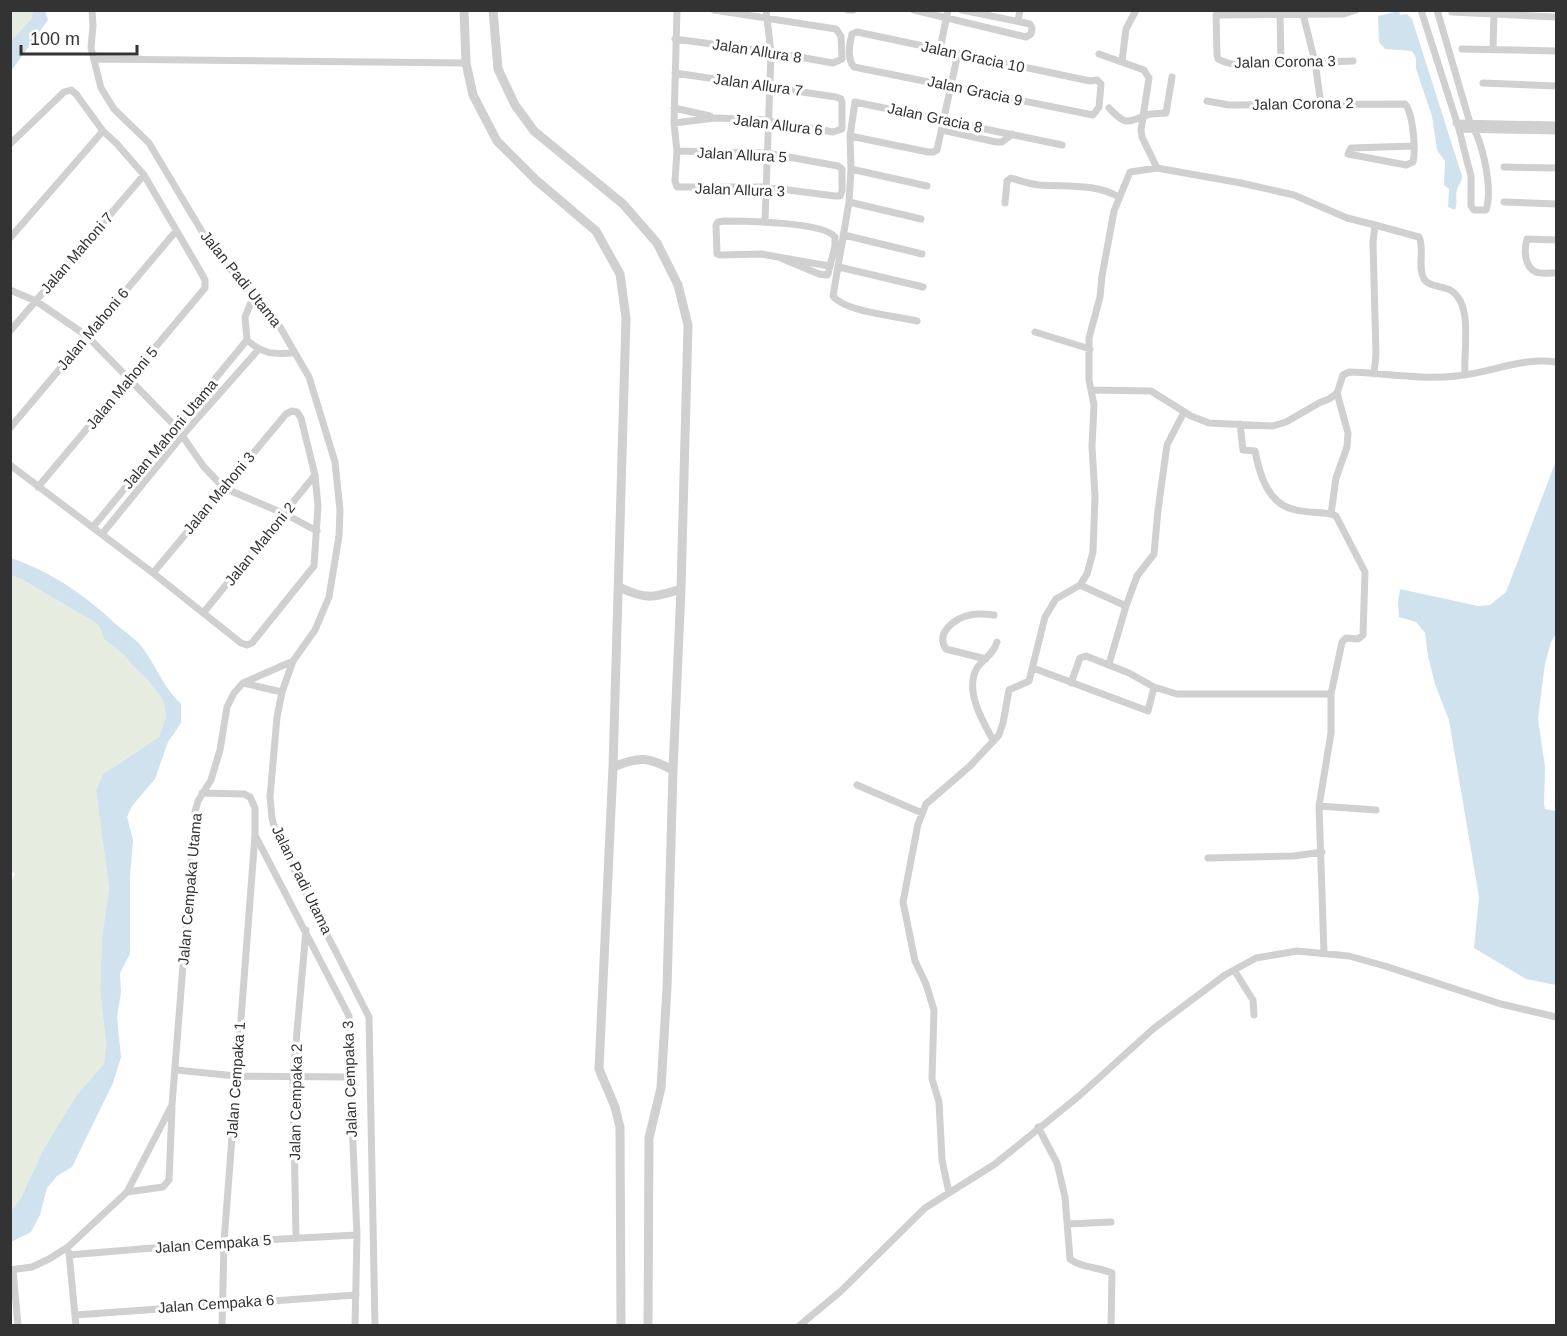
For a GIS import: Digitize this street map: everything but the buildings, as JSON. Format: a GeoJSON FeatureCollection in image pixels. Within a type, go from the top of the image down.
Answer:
{"type":"FeatureCollection","features":[{"type":"Feature","properties":{"kind":"street","name":"Jalan Padi Utama"},"geometry":{"type":"LineString","coordinates":[[92,10],[91,48],[101,88],[114,109],[149,143],[210,245],[280,327],[309,377],[328,438],[339,487],[339,536],[329,597],[315,630],[293,662],[282,692],[277,717],[270,797],[274,826],[285,852],[308,893],[369,1017],[375,1326]]}},
{"type":"Feature","properties":{"kind":"street"},"geometry":{"type":"LineString","coordinates":[[464,10],[466,63],[473,95],[497,141],[536,180],[596,231],[620,274],[626,318],[613,766],[599,1070],[615,1107],[620,1127],[621,1326]]}},
{"type":"Feature","properties":{"kind":"street"},"geometry":{"type":"LineString","coordinates":[[493,10],[498,69],[514,105],[534,131],[623,204],[657,243],[678,285],[688,325],[667,988],[661,1088],[650,1138],[648,1326]]}},
{"type":"Feature","properties":{"kind":"street"},"geometry":{"type":"LineString","coordinates":[[677,10],[674,108],[677,152]]}},
{"type":"Feature","properties":{"kind":"street"},"geometry":{"type":"LineString","coordinates":[[714,10],[766,14],[771,52],[765,222]]}},
{"type":"Feature","properties":{"kind":"street"},"geometry":{"type":"LineString","coordinates":[[848,10],[853,10]]}},
{"type":"Feature","properties":{"kind":"street"},"geometry":{"type":"LineString","coordinates":[[914,10],[947,15],[1026,36],[1031,34],[1030,24],[962,10]]}},
{"type":"Feature","properties":{"kind":"street"},"geometry":{"type":"LineString","coordinates":[[1018,21],[1020,10]]}},
{"type":"Feature","properties":{"kind":"street"},"geometry":{"type":"LineString","coordinates":[[1122,61],[1126,29],[1136,10]]}},
{"type":"Feature","properties":{"kind":"street"},"geometry":{"type":"LineString","coordinates":[[1240,12],[1280,15],[1303,12],[1344,14],[1356,10]]}},
{"type":"Feature","properties":{"kind":"street"},"geometry":{"type":"LineString","coordinates":[[1421,10],[1458,126],[1471,176],[1471,206],[1474,210],[1481,212],[1488,208],[1484,153],[1470,123],[1437,10]]}},
{"type":"Feature","properties":{"kind":"street","name":"Jalan Corona 3"},"geometry":{"type":"LineString","coordinates":[[1240,12],[1216,15],[1218,59],[1239,66],[1281,62],[1353,61]]}},
{"type":"Feature","properties":{"kind":"street"},"geometry":{"type":"LineString","coordinates":[[1303,12],[1315,62],[1321,105]]}},
{"type":"Feature","properties":{"kind":"street"},"geometry":{"type":"LineString","coordinates":[[1452,12],[1494,12],[1557,17]]}},
{"type":"Feature","properties":{"kind":"street"},"geometry":{"type":"LineString","coordinates":[[1493,50],[1494,12]]}},
{"type":"Feature","properties":{"kind":"street","name":"Jalan Allura 8"},"geometry":{"type":"LineString","coordinates":[[675,39],[832,63],[842,59],[841,36],[836,29],[766,14]]}},
{"type":"Feature","properties":{"kind":"street"},"geometry":{"type":"LineString","coordinates":[[940,50],[947,15]]}},
{"type":"Feature","properties":{"kind":"street"},"geometry":{"type":"LineString","coordinates":[[1280,15],[1281,62]]}},
{"type":"Feature","properties":{"kind":"street","name":"Jalan Gracia 10"},"geometry":{"type":"LineString","coordinates":[[857,68],[851,65],[849,60],[850,38],[857,32],[1090,81],[1097,80],[1101,84],[1099,107],[1093,115]]}},
{"type":"Feature","properties":{"kind":"street"},"geometry":{"type":"LineString","coordinates":[[1462,49],[1557,51]]}},
{"type":"Feature","properties":{"kind":"street"},"geometry":{"type":"LineString","coordinates":[[916,321],[849,306],[836,301],[833,296],[832,290],[839,267],[849,202],[850,136],[933,152],[939,147],[958,53]]}},
{"type":"Feature","properties":{"kind":"street"},"geometry":{"type":"LineString","coordinates":[[1099,54],[1144,70],[1149,78],[1141,134],[1157,168]]}},
{"type":"Feature","properties":{"kind":"street"},"geometry":{"type":"LineString","coordinates":[[94,58],[466,63]]}},
{"type":"Feature","properties":{"kind":"street","name":"Jalan Gracia 9"},"geometry":{"type":"LineString","coordinates":[[857,68],[1093,115]]}},
{"type":"Feature","properties":{"kind":"street","name":"Jalan Allura 7"},"geometry":{"type":"LineString","coordinates":[[675,73],[770,86],[841,99],[842,129],[840,131]]}},
{"type":"Feature","properties":{"kind":"street"},"geometry":{"type":"LineString","coordinates":[[1109,108],[1121,120],[1136,121],[1151,114],[1166,113],[1173,76]]}},
{"type":"Feature","properties":{"kind":"street"},"geometry":{"type":"LineString","coordinates":[[1483,83],[1557,86]]}},
{"type":"Feature","properties":{"kind":"street"},"geometry":{"type":"LineString","coordinates":[[10,144],[64,92],[71,90],[103,131],[144,175],[176,231]]}},
{"type":"Feature","properties":{"kind":"street","name":"Jalan Gracia 8"},"geometry":{"type":"LineString","coordinates":[[850,136],[853,104],[859,102],[1062,145]]}},
{"type":"Feature","properties":{"kind":"street","name":"Jalan Corona 2"},"geometry":{"type":"LineString","coordinates":[[1208,102],[1229,105],[1399,102],[1406,104],[1410,111],[1413,146]]}},
{"type":"Feature","properties":{"kind":"street","name":"Jalan Allura 6"},"geometry":{"type":"LineString","coordinates":[[674,108],[715,118]]}},
{"type":"Feature","properties":{"kind":"street","name":"Jalan Allura 6"},"geometry":{"type":"LineString","coordinates":[[674,123],[715,118],[768,120],[833,132],[840,131]]}},
{"type":"Feature","properties":{"kind":"street"},"geometry":{"type":"LineString","coordinates":[[1458,126],[1470,123],[1557,125]]}},
{"type":"Feature","properties":{"kind":"street"},"geometry":{"type":"LineString","coordinates":[[1458,126],[1475,130],[1557,131]]}},
{"type":"Feature","properties":{"kind":"street","name":"Jalan Gracia 8"},"geometry":{"type":"LineString","coordinates":[[942,130],[996,142],[1002,142],[1012,134]]}},
{"type":"Feature","properties":{"kind":"street"},"geometry":{"type":"LineString","coordinates":[[10,238],[103,131]]}},
{"type":"Feature","properties":{"kind":"street"},"geometry":{"type":"LineString","coordinates":[[1413,146],[1413,162],[1406,165],[1350,155],[1348,152],[1351,148],[1413,146]]}},
{"type":"Feature","properties":{"kind":"street","name":"Jalan Allura 5"},"geometry":{"type":"LineString","coordinates":[[677,152],[767,153],[838,166],[842,169],[840,196]]}},
{"type":"Feature","properties":{"kind":"street","name":"Jalan Allura 3"},"geometry":{"type":"LineString","coordinates":[[677,152],[675,181],[677,187],[765,188],[840,196]]}},
{"type":"Feature","properties":{"kind":"street"},"geometry":{"type":"LineString","coordinates":[[1504,167],[1557,168]]}},
{"type":"Feature","properties":{"kind":"street"},"geometry":{"type":"LineString","coordinates":[[950,1193],[942,1161],[939,1102],[932,1078],[934,1010],[915,962],[903,902],[918,824],[926,804],[970,766],[1002,728],[1009,690],[1029,681],[1041,629],[1050,608],[1056,599],[1080,585],[1087,574],[1094,552],[1095,497],[1092,446],[1094,405],[1089,380],[1091,325],[1100,297],[1102,276],[1119,197],[1130,172],[1157,168],[1294,195],[1347,218],[1419,237],[1424,278],[1429,284],[1451,290],[1459,300],[1465,314],[1465,375]]}},
{"type":"Feature","properties":{"kind":"street"},"geometry":{"type":"LineString","coordinates":[[851,169],[927,186]]}},
{"type":"Feature","properties":{"kind":"street","name":"Jalan Mahoni 7"},"geometry":{"type":"LineString","coordinates":[[10,331],[144,175]]}},
{"type":"Feature","properties":{"kind":"street"},"geometry":{"type":"LineString","coordinates":[[1005,203],[1007,182],[1011,178],[1039,185],[1097,188],[1119,197]]}},
{"type":"Feature","properties":{"kind":"street"},"geometry":{"type":"LineString","coordinates":[[849,202],[921,219]]}},
{"type":"Feature","properties":{"kind":"street"},"geometry":{"type":"LineString","coordinates":[[1504,202],[1557,204]]}},
{"type":"Feature","properties":{"kind":"street"},"geometry":{"type":"LineString","coordinates":[[718,222],[765,222],[829,231],[835,237],[835,246],[828,274],[824,276],[783,259],[761,254],[717,254],[715,229],[718,222]]}},
{"type":"Feature","properties":{"kind":"street"},"geometry":{"type":"LineString","coordinates":[[1374,374],[1376,354],[1373,242],[1376,225]]}},
{"type":"Feature","properties":{"kind":"street","name":"Jalan Mahoni 5"},"geometry":{"type":"LineString","coordinates":[[38,487],[205,288],[205,280],[176,231]]}},
{"type":"Feature","properties":{"kind":"street","name":"Jalan Mahoni 6"},"geometry":{"type":"LineString","coordinates":[[10,428],[176,231]]}},
{"type":"Feature","properties":{"kind":"street"},"geometry":{"type":"LineString","coordinates":[[844,235],[922,254]]}},
{"type":"Feature","properties":{"kind":"street"},"geometry":{"type":"LineString","coordinates":[[1557,240],[1527,239],[1525,257],[1529,266],[1536,272],[1557,273]]}},
{"type":"Feature","properties":{"kind":"street"},"geometry":{"type":"LineString","coordinates":[[839,267],[923,287]]}},
{"type":"Feature","properties":{"kind":"street"},"geometry":{"type":"LineString","coordinates":[[10,290],[36,301],[87,336],[176,427],[204,467],[224,488],[285,514],[317,531]]}},
{"type":"Feature","properties":{"kind":"street"},"geometry":{"type":"LineString","coordinates":[[254,295],[245,318],[247,340],[258,350],[272,354],[295,353]]}},
{"type":"Feature","properties":{"kind":"street"},"geometry":{"type":"LineString","coordinates":[[1035,332],[1089,349]]}},
{"type":"Feature","properties":{"kind":"street","name":"Jalan Mahoni Utama"},"geometry":{"type":"LineString","coordinates":[[93,527],[247,340]]}},
{"type":"Feature","properties":{"kind":"street","name":"Jalan Mahoni Utama"},"geometry":{"type":"LineString","coordinates":[[102,534],[181,437],[258,350]]}},
{"type":"Feature","properties":{"kind":"street"},"geometry":{"type":"LineString","coordinates":[[1330,514],[1336,478],[1347,447],[1348,433],[1337,393],[1341,377],[1347,373],[1412,377],[1465,375],[1528,361],[1557,362]]}},
{"type":"Feature","properties":{"kind":"street"},"geometry":{"type":"LineString","coordinates":[[1092,390],[1151,391],[1184,412],[1209,423],[1273,426],[1286,422],[1337,393]]}},
{"type":"Feature","properties":{"kind":"street","name":"Jalan Mahoni 3"},"geometry":{"type":"LineString","coordinates":[[153,573],[286,414],[292,411],[297,412],[301,418],[315,475]]}},
{"type":"Feature","properties":{"kind":"street"},"geometry":{"type":"LineString","coordinates":[[1108,664],[1137,576],[1154,554],[1167,445],[1184,412]]}},
{"type":"Feature","properties":{"kind":"street"},"geometry":{"type":"LineString","coordinates":[[1240,424],[1243,450],[1256,451],[1260,473],[1270,493],[1282,505],[1293,510],[1330,514],[1337,519],[1363,568],[1365,577],[1363,635],[1358,639],[1346,638],[1341,642],[1331,694],[1331,733],[1319,806],[1324,953]]}},
{"type":"Feature","properties":{"kind":"street"},"geometry":{"type":"LineString","coordinates":[[10,465],[204,612],[241,643],[247,645],[252,643],[314,566],[318,506],[315,475]]}},
{"type":"Feature","properties":{"kind":"street","name":"Jalan Mahoni 2"},"geometry":{"type":"LineString","coordinates":[[204,612],[315,475]]}},
{"type":"Feature","properties":{"kind":"street"},"geometry":{"type":"LineString","coordinates":[[1080,585],[1126,606]]}},
{"type":"Feature","properties":{"kind":"street"},"geometry":{"type":"LineString","coordinates":[[619,587],[637,596],[657,597],[681,589]]}},
{"type":"Feature","properties":{"kind":"street"},"geometry":{"type":"LineString","coordinates":[[986,659],[946,649],[943,645],[944,633],[950,625],[968,615],[994,615]]}},
{"type":"Feature","properties":{"kind":"street"},"geometry":{"type":"LineString","coordinates":[[993,740],[983,722],[974,689],[975,674],[993,653],[997,642]]}},
{"type":"Feature","properties":{"kind":"street"},"geometry":{"type":"LineString","coordinates":[[1071,683],[1082,656],[1108,664],[1154,687],[1177,694],[1331,694]]}},
{"type":"Feature","properties":{"kind":"street"},"geometry":{"type":"LineString","coordinates":[[243,683],[293,662]]}},
{"type":"Feature","properties":{"kind":"street"},"geometry":{"type":"LineString","coordinates":[[1033,668],[1148,711],[1154,687]]}},
{"type":"Feature","properties":{"kind":"street"},"geometry":{"type":"LineString","coordinates":[[243,683],[282,692]]}},
{"type":"Feature","properties":{"kind":"street","name":"Jalan Cempaka Utama"},"geometry":{"type":"LineString","coordinates":[[172,1105],[193,821],[220,750],[227,707],[234,693],[243,683]]}},
{"type":"Feature","properties":{"kind":"street"},"geometry":{"type":"LineString","coordinates":[[613,766],[632,759],[644,758],[655,760],[673,770]]}},
{"type":"Feature","properties":{"kind":"street"},"geometry":{"type":"LineString","coordinates":[[857,785],[922,813]]}},
{"type":"Feature","properties":{"kind":"street","name":"Jalan Cempaka 3"},"geometry":{"type":"LineString","coordinates":[[202,793],[244,794],[250,797],[255,808],[255,835],[349,1016],[357,1235],[355,1326]]}},
{"type":"Feature","properties":{"kind":"street"},"geometry":{"type":"LineString","coordinates":[[1319,806],[1376,810]]}},
{"type":"Feature","properties":{"kind":"street","name":"Jalan Cempaka 1"},"geometry":{"type":"LineString","coordinates":[[222,1326],[224,1242],[255,835]]}},
{"type":"Feature","properties":{"kind":"street"},"geometry":{"type":"LineString","coordinates":[[1208,858],[1294,856],[1322,852]]}},
{"type":"Feature","properties":{"kind":"street","name":"Jalan Cempaka 2"},"geometry":{"type":"LineString","coordinates":[[296,1238],[293,1077],[306,930]]}},
{"type":"Feature","properties":{"kind":"street"},"geometry":{"type":"LineString","coordinates":[[798,1326],[841,1291],[925,1208],[995,1164],[1079,1096],[1153,1029],[1234,970],[1256,958],[1297,951],[1349,957],[1501,1004],[1557,1017]]}},
{"type":"Feature","properties":{"kind":"street"},"geometry":{"type":"LineString","coordinates":[[1234,970],[1253,1000],[1254,1015]]}},
{"type":"Feature","properties":{"kind":"street"},"geometry":{"type":"LineString","coordinates":[[176,1070],[236,1076],[350,1077]]}},
{"type":"Feature","properties":{"kind":"street"},"geometry":{"type":"LineString","coordinates":[[18,1326],[12,1270],[32,1267],[69,1251],[127,1192],[172,1105]]}},
{"type":"Feature","properties":{"kind":"street"},"geometry":{"type":"LineString","coordinates":[[127,1192],[162,1187],[169,1180],[172,1105]]}},
{"type":"Feature","properties":{"kind":"street"},"geometry":{"type":"LineString","coordinates":[[1038,1127],[1057,1163],[1065,1197],[1070,1259],[1076,1263],[1112,1273],[1111,1326]]}},
{"type":"Feature","properties":{"kind":"street"},"geometry":{"type":"LineString","coordinates":[[1068,1224],[1111,1222]]}},
{"type":"Feature","properties":{"kind":"street","name":"Jalan Cempaka 5"},"geometry":{"type":"LineString","coordinates":[[69,1251],[357,1235]]}},
{"type":"Feature","properties":{"kind":"street"},"geometry":{"type":"LineString","coordinates":[[69,1251],[76,1326]]}},
{"type":"Feature","properties":{"kind":"street","name":"Jalan Cempaka 6"},"geometry":{"type":"LineString","coordinates":[[75,1315],[356,1295]]}},
{"type":"Feature","properties":{"kind":"shaded area"},"geometry":{"type":"Polygon","coordinates":[[[11,11],[33,11],[31,19],[11,41],[11,11]]]}},
{"type":"Feature","properties":{"kind":"shaded area"},"geometry":{"type":"Polygon","coordinates":[[[11,575],[99,626],[104,639],[124,655],[163,700],[166,716],[159,737],[116,765],[96,791],[109,888],[102,937],[100,991],[106,1043],[104,1064],[77,1096],[43,1150],[21,1198],[11,1211],[10,885],[15,874],[10,870],[11,575]]]}},
{"type":"Feature","properties":{"kind":"water"},"geometry":{"type":"Polygon","coordinates":[[[33,11],[45,11],[48,20],[11,71],[11,41],[31,19],[33,11]]]}},
{"type":"Feature","properties":{"kind":"water"},"geometry":{"type":"Polygon","coordinates":[[[1399,11],[1400,15],[1407,14],[1412,19],[1462,176],[1456,193],[1455,210],[1448,207],[1449,189],[1444,185],[1445,161],[1437,150],[1432,116],[1416,69],[1416,58],[1412,51],[1385,49],[1379,42],[1378,16],[1399,11]]]}},
{"type":"Feature","properties":{"kind":"water"},"geometry":{"type":"Polygon","coordinates":[[[1556,461],[1556,634],[1551,642],[1545,664],[1538,718],[1545,767],[1545,809],[1556,811],[1556,985],[1526,979],[1474,948],[1479,897],[1449,720],[1435,684],[1425,633],[1416,622],[1399,617],[1398,603],[1400,589],[1478,606],[1490,605],[1506,592],[1556,461]]]}},
{"type":"Feature","properties":{"kind":"water"},"geometry":{"type":"Polygon","coordinates":[[[11,558],[41,570],[68,586],[137,641],[169,690],[181,704],[181,723],[168,742],[155,779],[132,806],[127,817],[133,840],[130,877],[130,954],[120,973],[121,992],[117,1017],[121,1057],[113,1083],[72,1167],[57,1176],[47,1188],[40,1215],[31,1232],[11,1242],[11,1211],[21,1198],[43,1150],[77,1095],[104,1064],[106,1043],[100,991],[102,937],[109,888],[96,791],[103,774],[159,737],[166,716],[163,700],[124,655],[104,639],[99,626],[11,575],[11,558]]]}}]}
